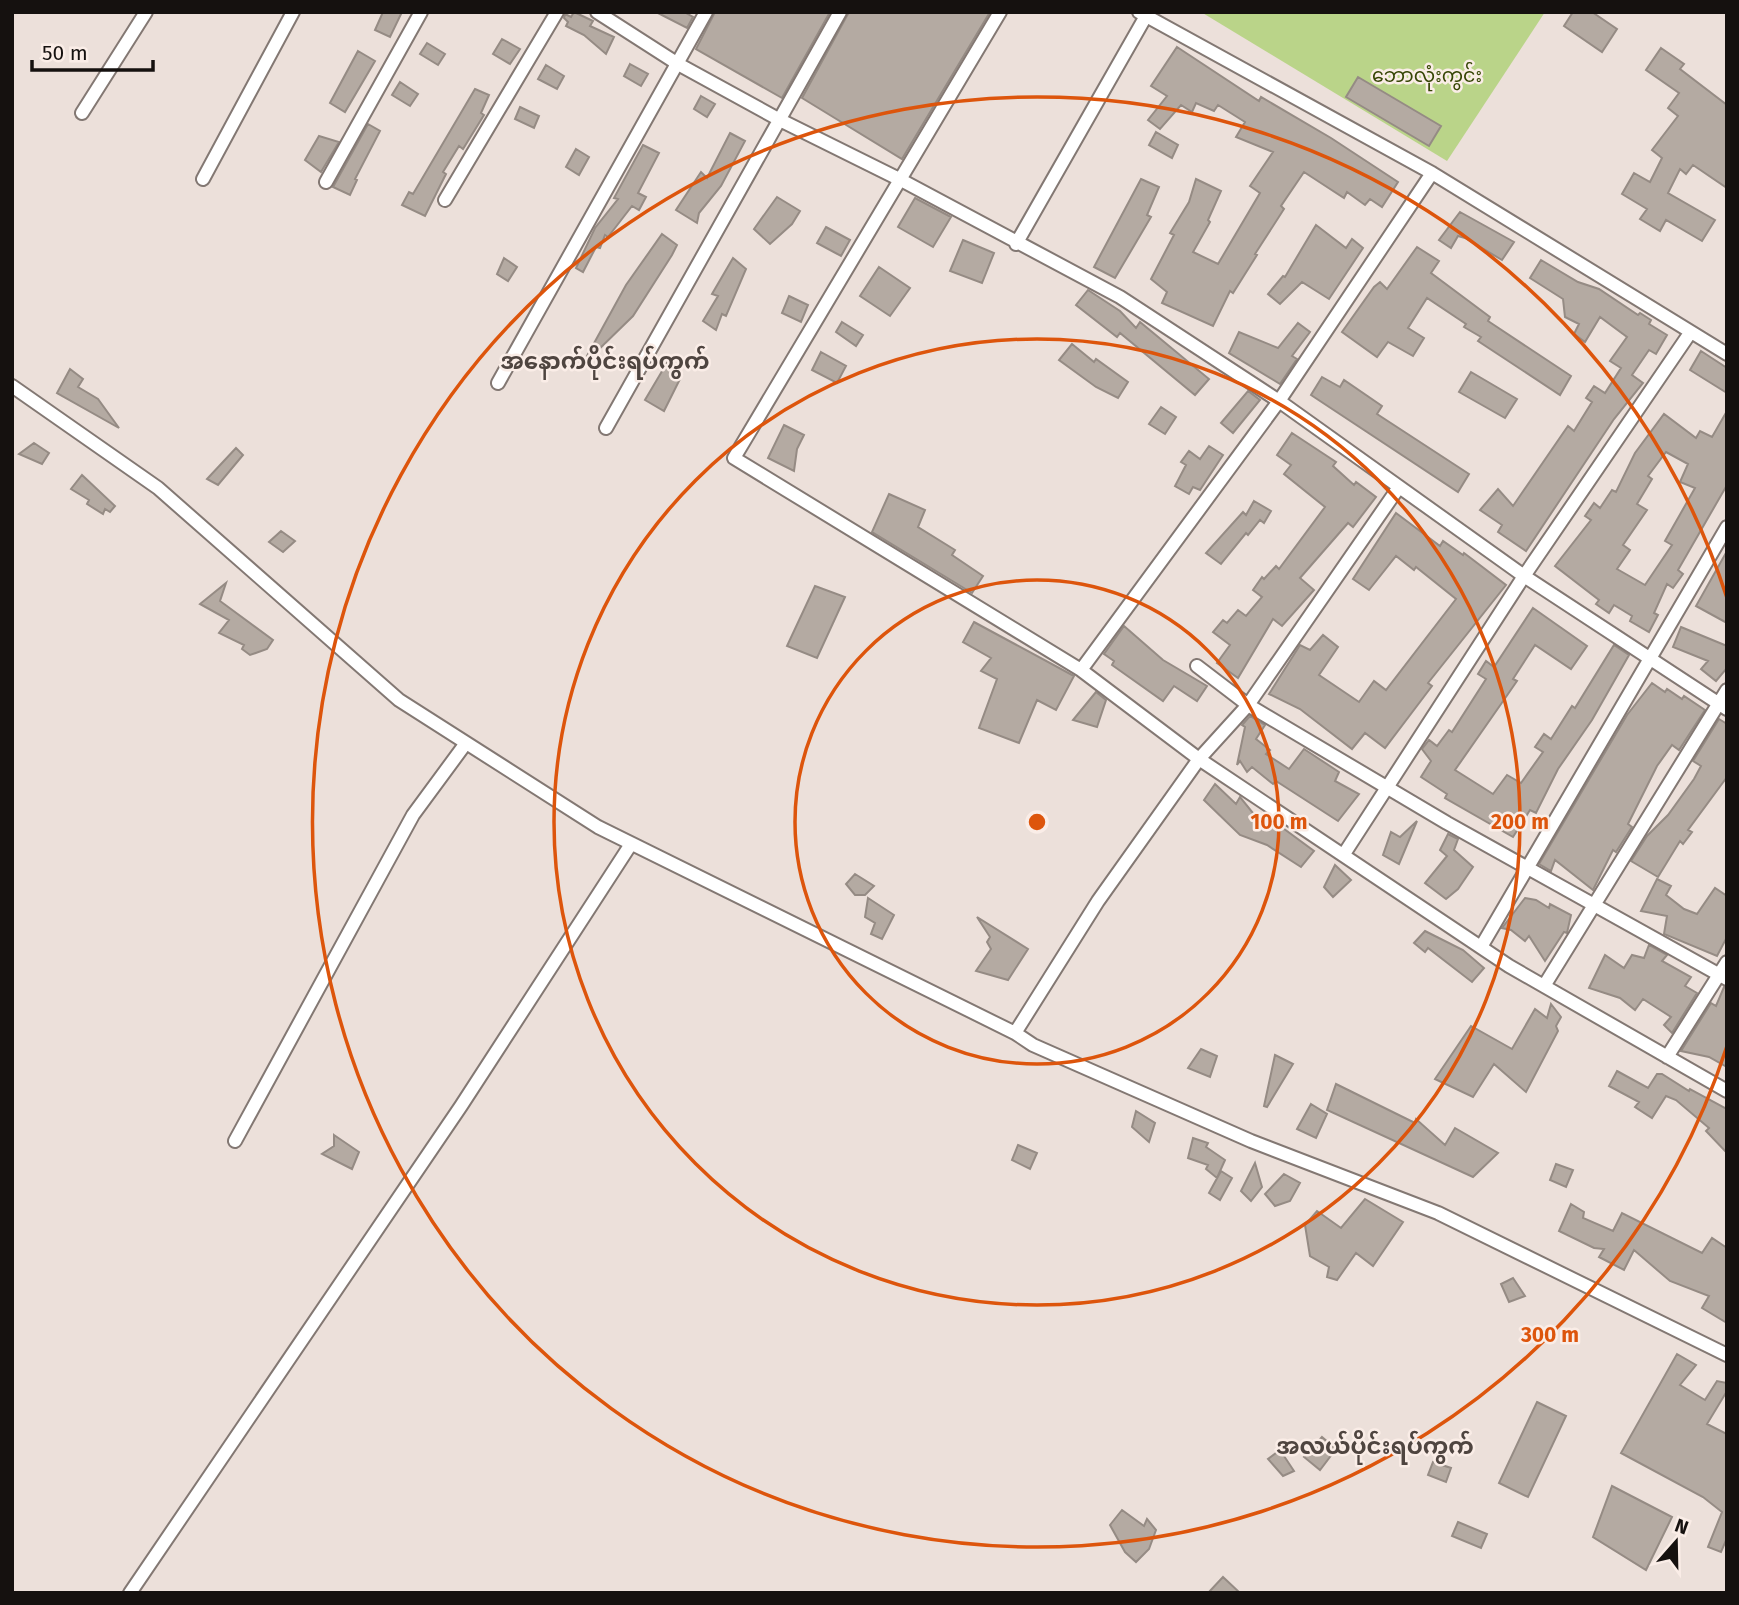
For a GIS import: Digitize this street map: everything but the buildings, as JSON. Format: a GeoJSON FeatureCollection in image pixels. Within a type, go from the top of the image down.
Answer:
{"type":"FeatureCollection","features":[{"type":"Feature","properties":{"kind":"street"},"geometry":{"type":"LineString","coordinates":[[82,113],[146,12]]}},
{"type":"Feature","properties":{"kind":"street"},"geometry":{"type":"LineString","coordinates":[[203,179],[293,12]]}},
{"type":"Feature","properties":{"kind":"street"},"geometry":{"type":"LineString","coordinates":[[326,182],[421,12]]}},
{"type":"Feature","properties":{"kind":"street"},"geometry":{"type":"LineString","coordinates":[[445,200],[557,12]]}},
{"type":"Feature","properties":{"kind":"street"},"geometry":{"type":"LineString","coordinates":[[597,12],[678,64],[780,120],[901,180],[1016,244],[1120,297],[1279,401],[1524,576],[1722,706]]}},
{"type":"Feature","properties":{"kind":"street"},"geometry":{"type":"LineString","coordinates":[[498,383],[706,12]]}},
{"type":"Feature","properties":{"kind":"street"},"geometry":{"type":"LineString","coordinates":[[606,428],[841,12]]}},
{"type":"Feature","properties":{"kind":"street"},"geometry":{"type":"LineString","coordinates":[[1000,12],[734,458],[1081,670],[1199,760],[1481,947],[1727,1091]]}},
{"type":"Feature","properties":{"kind":"street"},"geometry":{"type":"LineString","coordinates":[[1016,244],[1143,14],[1432,173],[1727,354]]}},
{"type":"Feature","properties":{"kind":"street"},"geometry":{"type":"LineString","coordinates":[[1081,670],[1279,401],[1432,173]]}},
{"type":"Feature","properties":{"kind":"street"},"geometry":{"type":"LineString","coordinates":[[1344,854],[1524,576],[1690,333]]}},
{"type":"Feature","properties":{"kind":"street"},"geometry":{"type":"LineString","coordinates":[[12,386],[158,488],[399,701],[598,827],[1015,1033],[1033,1045],[1251,1141],[1438,1213],[1727,1355]]}},
{"type":"Feature","properties":{"kind":"street"},"geometry":{"type":"LineString","coordinates":[[1015,1033],[1098,901],[1199,760],[1248,705],[1399,487]]}},
{"type":"Feature","properties":{"kind":"street"},"geometry":{"type":"LineString","coordinates":[[1481,947],[1727,527]]}},
{"type":"Feature","properties":{"kind":"street"},"geometry":{"type":"LineString","coordinates":[[1197,666],[1248,705],[1593,906],[1723,976]]}},
{"type":"Feature","properties":{"kind":"street"},"geometry":{"type":"LineString","coordinates":[[1544,986],[1722,706],[1727,690]]}},
{"type":"Feature","properties":{"kind":"street"},"geometry":{"type":"LineString","coordinates":[[235,1141],[412,815],[466,743]]}},
{"type":"Feature","properties":{"kind":"street"},"geometry":{"type":"LineString","coordinates":[[130,1593],[461,1107],[631,844]]}},
{"type":"Feature","properties":{"kind":"street"},"geometry":{"type":"LineString","coordinates":[[1667,1057],[1723,976],[1727,962]]}},
{"type":"Feature","properties":{"kind":"green space","name":"ဘောလုံးကွင်း"},"geometry":{"type":"Polygon","coordinates":[[[1201,12],[1545,12],[1447,161],[1201,12]]]}},
{"type":"Feature","properties":{"kind":"district","name":"အနောက်ပိုင်းရပ်ကွက်"},"geometry":{"type":"Point","coordinates":[605,361]}},
{"type":"Feature","properties":{"kind":"district","name":"အလယ်ပိုင်းရပ်ကွက်"},"geometry":{"type":"Point","coordinates":[1375,1446]}}]}
